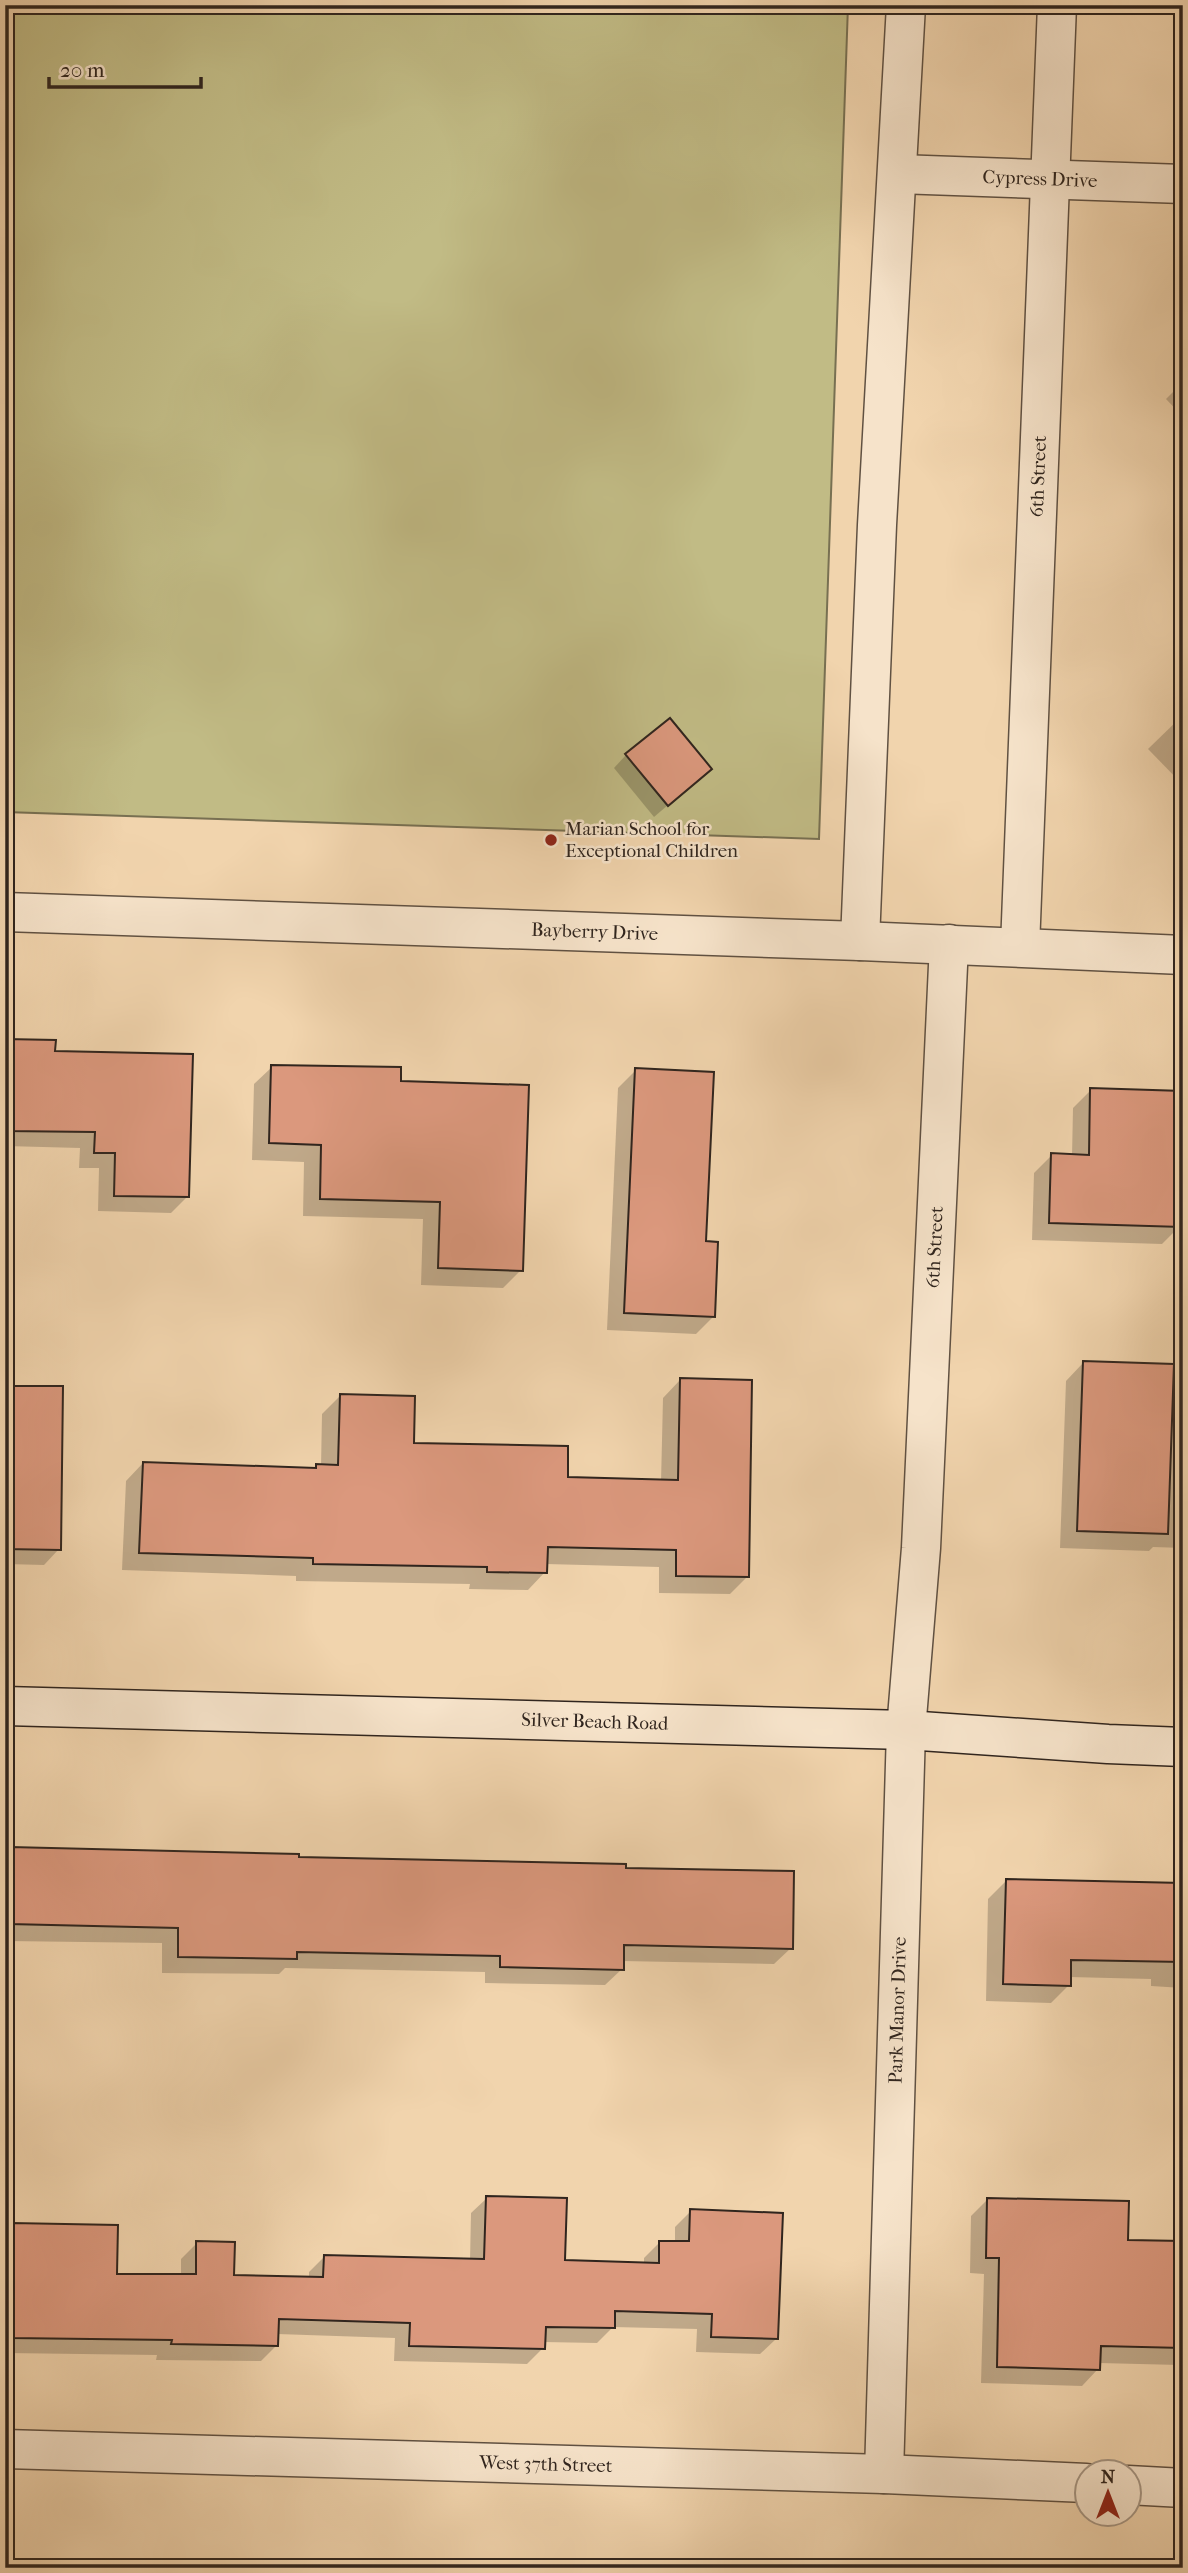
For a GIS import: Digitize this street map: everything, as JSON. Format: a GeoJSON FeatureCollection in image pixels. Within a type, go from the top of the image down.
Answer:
{"type":"FeatureCollection","features":[{"type":"Feature","properties":{"kind":"street"},"geometry":{"type":"LineString","coordinates":[[860,941],[877,525],[906,5]]}},
{"type":"Feature","properties":{"kind":"street","name":"6th Street"},"geometry":{"type":"LineString","coordinates":[[1020,947],[1057,5]]}},
{"type":"Feature","properties":{"kind":"street","name":"Cypress Drive"},"geometry":{"type":"LineString","coordinates":[[898,174],[1183,184]]}},
{"type":"Feature","properties":{"kind":"street","name":"Bayberry Drive"},"geometry":{"type":"LineString","coordinates":[[5,912],[949,944],[1183,955]]}},
{"type":"Feature","properties":{"kind":"street","name":"6th Street"},"geometry":{"type":"LineString","coordinates":[[921,1548],[949,944]]}},
{"type":"Feature","properties":{"kind":"street","name":"Park Manor Drive"},"geometry":{"type":"LineString","coordinates":[[884,2474],[905,1730],[921,1548]]}},
{"type":"Feature","properties":{"kind":"street","name":"Silver Beach Road"},"geometry":{"type":"LineString","coordinates":[[5,1706],[905,1730],[1183,1747]]}},
{"type":"Feature","properties":{"kind":"street","name":"West 37th Street"},"geometry":{"type":"LineString","coordinates":[[5,2449],[884,2474],[1072,2482]]}},
{"type":"Feature","properties":{"kind":"street"},"geometry":{"type":"LineString","coordinates":[[1142,2486],[1183,2488]]}},
{"type":"Feature","properties":{"kind":"shaded area"},"geometry":{"type":"Polygon","coordinates":[[[5,5],[848,5],[819,839],[5,812],[5,5]]]}},
{"type":"Feature","properties":{"kind":"building"},"geometry":{"type":"Polygon","coordinates":[[[670,718],[712,769],[668,806],[625,754],[670,718]]]}},
{"type":"Feature","properties":{"kind":"building"},"geometry":{"type":"Polygon","coordinates":[[[5,1039],[56,1040],[55,1051],[193,1054],[189,1197],[114,1196],[115,1153],[94,1153],[95,1132],[5,1131],[5,1039]]]}},
{"type":"Feature","properties":{"kind":"building"},"geometry":{"type":"Polygon","coordinates":[[[271,1065],[401,1067],[401,1081],[529,1085],[523,1271],[438,1268],[440,1202],[320,1199],[321,1145],[269,1143],[271,1065]]]}},
{"type":"Feature","properties":{"kind":"building"},"geometry":{"type":"Polygon","coordinates":[[[635,1068],[714,1072],[706,1241],[718,1242],[715,1317],[624,1313],[635,1068]]]}},
{"type":"Feature","properties":{"kind":"building"},"geometry":{"type":"Polygon","coordinates":[[[1090,1088],[1183,1091],[1182,1227],[1049,1223],[1051,1153],[1089,1155],[1090,1088]]]}},
{"type":"Feature","properties":{"kind":"building"},"geometry":{"type":"Polygon","coordinates":[[[1083,1361],[1174,1364],[1168,1534],[1077,1531],[1083,1361]]]}},
{"type":"Feature","properties":{"kind":"building"},"geometry":{"type":"Polygon","coordinates":[[[680,1378],[752,1380],[749,1577],[676,1576],[676,1550],[548,1547],[547,1573],[487,1572],[487,1567],[313,1564],[313,1558],[139,1553],[143,1462],[316,1468],[316,1464],[338,1465],[340,1394],[415,1396],[414,1443],[568,1446],[568,1477],[678,1480],[680,1378]]]}},
{"type":"Feature","properties":{"kind":"building"},"geometry":{"type":"Polygon","coordinates":[[[5,1386],[63,1386],[61,1550],[5,1549],[5,1386]]]}},
{"type":"Feature","properties":{"kind":"building"},"geometry":{"type":"Polygon","coordinates":[[[10,1847],[626,1864],[626,1868],[794,1871],[793,1949],[624,1945],[624,1970],[500,1967],[500,1956],[297,1952],[297,1959],[178,1957],[178,1928],[9,1924],[10,1847]]]}},
{"type":"Feature","properties":{"kind":"building"},"geometry":{"type":"Polygon","coordinates":[[[1006,1879],[1183,1883],[1183,1962],[1071,1960],[1071,1986],[1003,1984],[1006,1879]]]}},
{"type":"Feature","properties":{"kind":"building"},"geometry":{"type":"Polygon","coordinates":[[[486,2196],[567,2198],[565,2260],[659,2263],[659,2241],[689,2241],[690,2209],[783,2213],[778,2339],[711,2337],[712,2314],[615,2311],[615,2328],[546,2327],[545,2349],[409,2346],[410,2323],[279,2319],[278,2346],[171,2344],[172,2340],[10,2338],[12,2223],[118,2225],[117,2274],[196,2274],[196,2241],[235,2242],[234,2275],[323,2277],[324,2255],[484,2259],[486,2196]]]}},
{"type":"Feature","properties":{"kind":"building"},"geometry":{"type":"Polygon","coordinates":[[[987,2198],[1129,2201],[1128,2240],[1183,2241],[1183,2348],[1101,2346],[1100,2370],[997,2367],[999,2258],[986,2258],[987,2198]]]}},
{"type":"Feature","properties":{"kind":"place","name":"Marian School for Exceptional Children"},"geometry":{"type":"Point","coordinates":[551,840]}}]}
